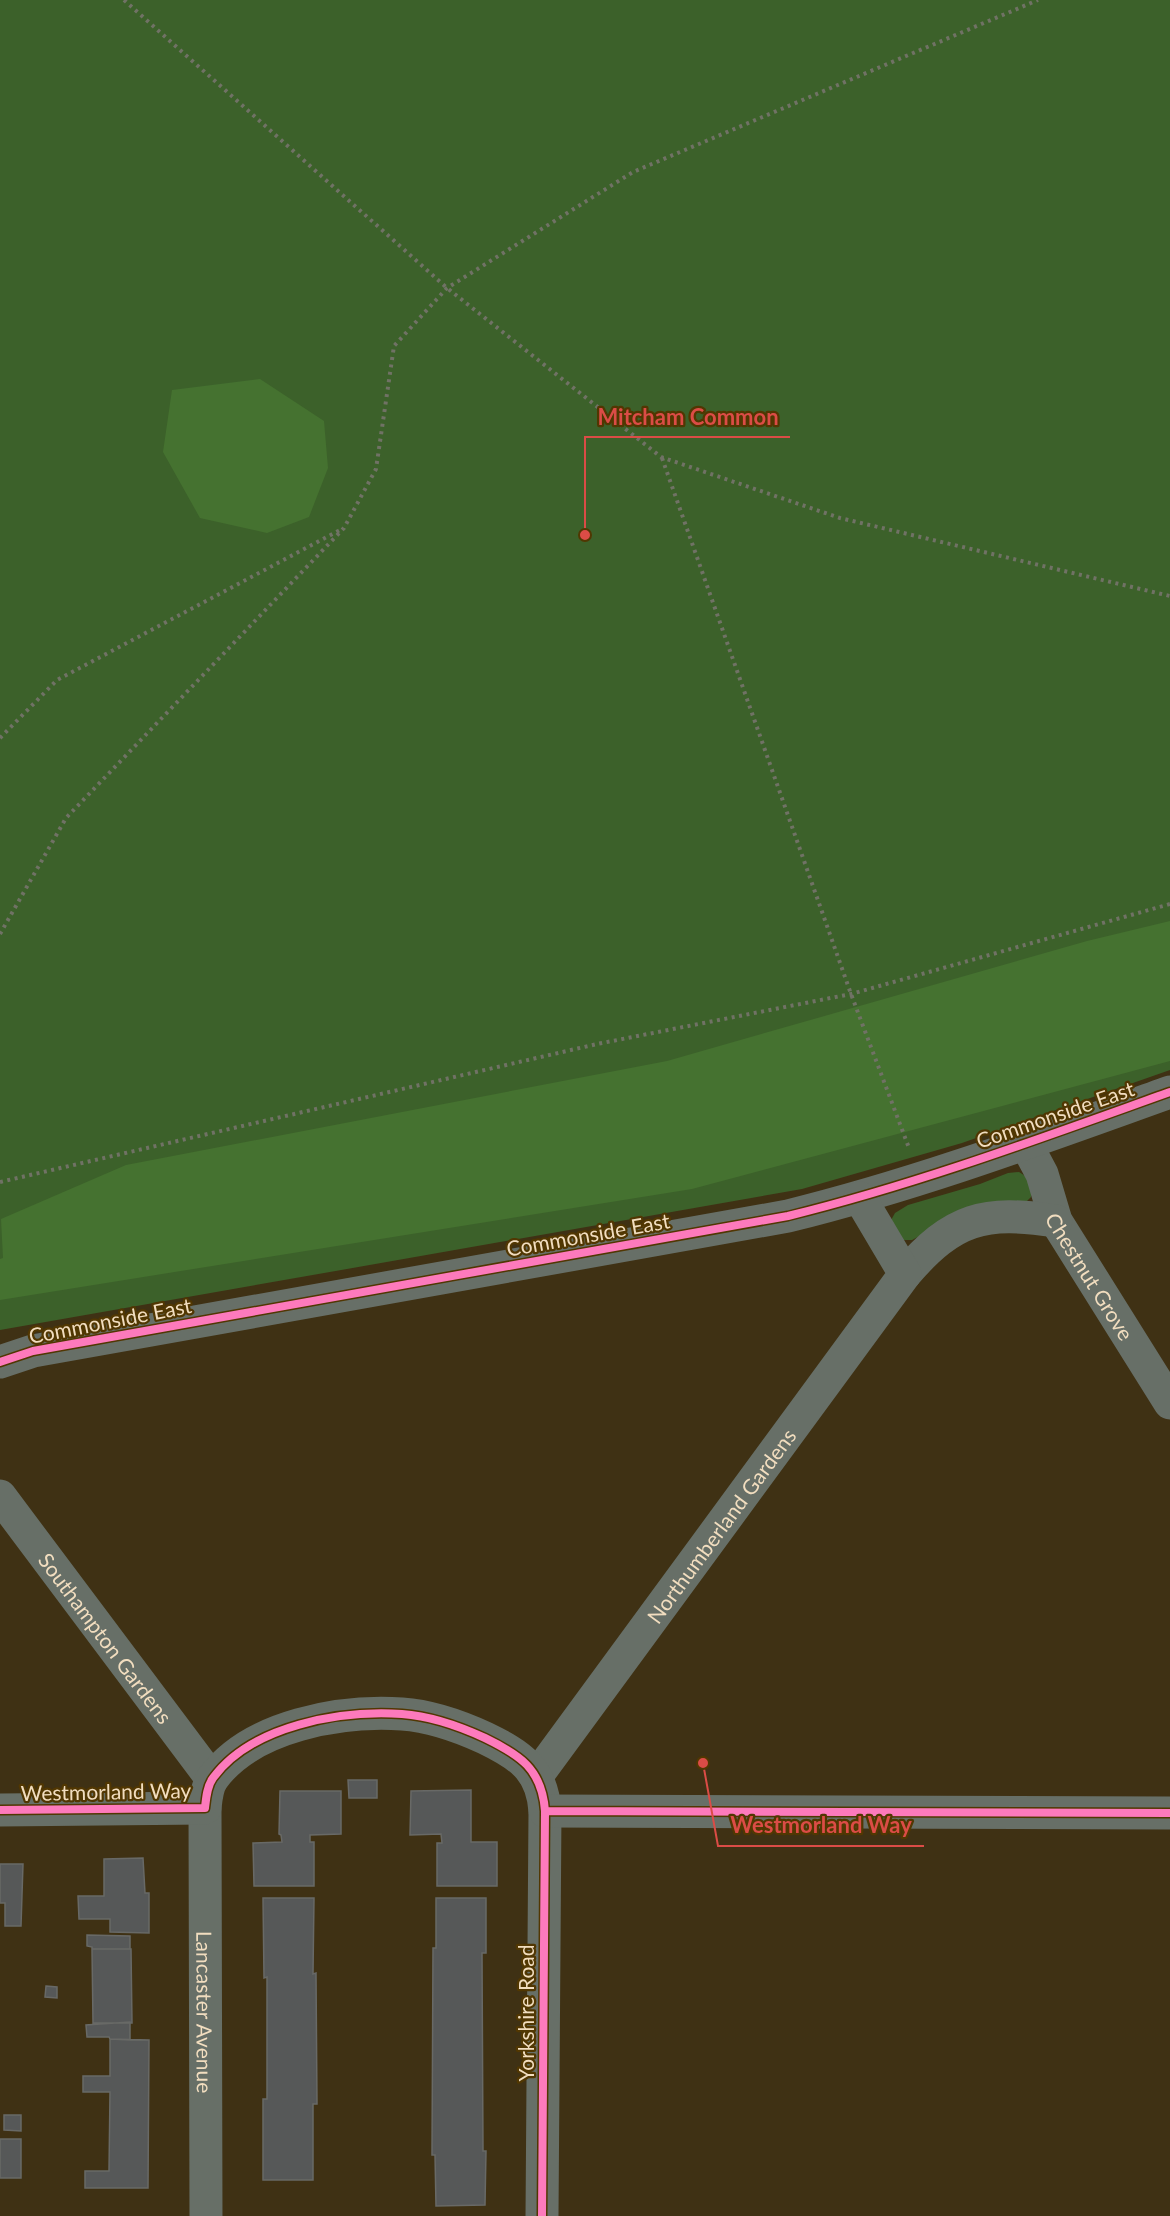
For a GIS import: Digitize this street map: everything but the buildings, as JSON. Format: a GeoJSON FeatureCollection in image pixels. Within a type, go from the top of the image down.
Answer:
{"type":"FeatureCollection","features":[{"type":"Feature","properties":{"kind":"street","name":"Commonside East"},"geometry":{"type":"LineString","coordinates":[[0,1362],[33,1351],[788,1216],[860,1198],[921,1179],[1170,1092]]}},
{"type":"Feature","properties":{"kind":"street","name":"Chestnut Grove"},"geometry":{"type":"LineString","coordinates":[[1026,1144],[1041,1174],[1056,1221],[1170,1403]]}},
{"type":"Feature","properties":{"kind":"street"},"geometry":{"type":"LineString","coordinates":[[860,1198],[905,1274]]}},
{"type":"Feature","properties":{"kind":"street","name":"Northumberland Gardens"},"geometry":{"type":"LineString","coordinates":[[536,1777],[905,1274],[925,1251],[951,1230],[985,1218],[1024,1216],[1056,1221]]}},
{"type":"Feature","properties":{"kind":"street","name":"Southampton Gardens"},"geometry":{"type":"LineString","coordinates":[[0,1496],[208,1793]]}},
{"type":"Feature","properties":{"kind":"street","name":"Westmorland Way"},"geometry":{"type":"LineString","coordinates":[[0,1810],[208,1793],[238,1753],[276,1732],[322,1720],[365,1714],[403,1714],[432,1718],[454,1725],[512,1752],[526,1763],[536,1777],[543,1791],[545,1811]]}},
{"type":"Feature","properties":{"kind":"street","name":"Lancaster Avenue"},"geometry":{"type":"LineString","coordinates":[[206,2216],[208,1793]]}},
{"type":"Feature","properties":{"kind":"street"},"geometry":{"type":"LineString","coordinates":[[545,1811],[1170,1812]]}},
{"type":"Feature","properties":{"kind":"street","name":"Yorkshire Road"},"geometry":{"type":"LineString","coordinates":[[542,2216],[545,1811]]}},
{"type":"Feature","properties":{"kind":"path"},"geometry":{"type":"LineString","coordinates":[[124,0],[447,288],[661,457],[840,518],[1170,596]]}},
{"type":"Feature","properties":{"kind":"path"},"geometry":{"type":"LineString","coordinates":[[0,933],[66,818],[344,528],[376,469],[394,346],[447,288],[633,172],[1038,0]]}},
{"type":"Feature","properties":{"kind":"path"},"geometry":{"type":"LineString","coordinates":[[661,457],[851,994],[921,1179]]}},
{"type":"Feature","properties":{"kind":"path"},"geometry":{"type":"LineString","coordinates":[[0,738],[57,680],[344,528]]}},
{"type":"Feature","properties":{"kind":"path"},"geometry":{"type":"LineString","coordinates":[[0,1182],[597,1044],[851,994],[1170,904]]}},
{"type":"Feature","properties":{"kind":"green space"},"geometry":{"type":"Polygon","coordinates":[[[0,0],[1170,0],[1170,1070],[962,1143],[802,1189],[0,1330],[0,0]]]}},
{"type":"Feature","properties":{"kind":"green space"},"geometry":{"type":"Polygon","coordinates":[[[260,379],[324,421],[328,468],[309,517],[267,533],[200,518],[163,452],[172,390],[260,379]]]}},
{"type":"Feature","properties":{"kind":"green space"},"geometry":{"type":"Polygon","coordinates":[[[1170,921],[1170,1061],[692,1189],[0,1300],[0,1259],[3,1258],[1,1219],[126,1165],[667,1061],[1087,941],[1170,921]]]}},
{"type":"Feature","properties":{"kind":"green space"},"geometry":{"type":"Polygon","coordinates":[[[1019,1172],[1028,1179],[1031,1189],[1031,1197],[1023,1205],[925,1233],[912,1240],[901,1240],[890,1222],[895,1213],[908,1205],[980,1184],[1008,1173],[1019,1172]]]}},
{"type":"Feature","properties":{"kind":"cycle path"},"geometry":{"type":"LineString","coordinates":[[0,1362],[33,1351],[788,1216],[933,1175],[1170,1092]]}},
{"type":"Feature","properties":{"kind":"cycle path"},"geometry":{"type":"LineString","coordinates":[[0,1810],[205,1808],[208,1788],[213,1778],[230,1760],[250,1745],[274,1733],[299,1725],[352,1715],[402,1714],[434,1719],[485,1738],[519,1757],[534,1774],[539,1784],[545,1811],[542,2216]]}},
{"type":"Feature","properties":{"kind":"cycle path"},"geometry":{"type":"LineString","coordinates":[[545,1811],[1170,1813]]}},
{"type":"Feature","properties":{"kind":"place","name":"Mitcham Common"},"geometry":{"type":"Point","coordinates":[585,535]}},
{"type":"Feature","properties":{"kind":"place","name":"Westmorland Way"},"geometry":{"type":"Point","coordinates":[703,1763]}}]}
